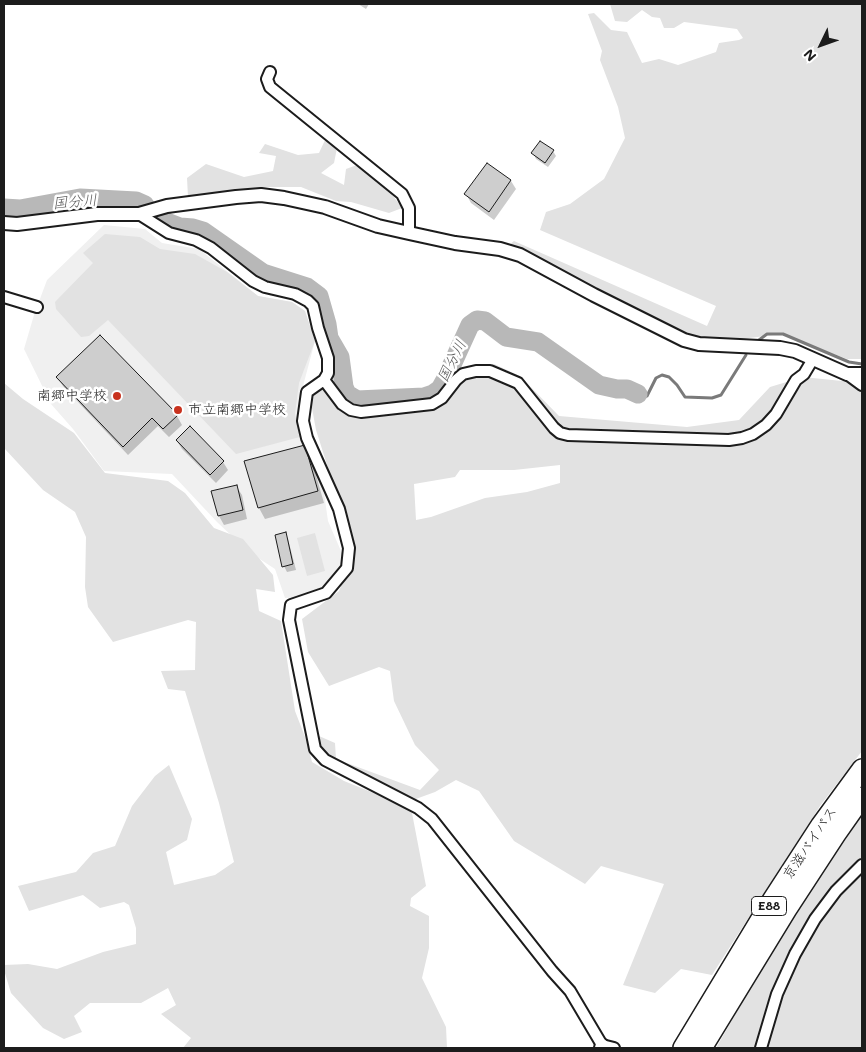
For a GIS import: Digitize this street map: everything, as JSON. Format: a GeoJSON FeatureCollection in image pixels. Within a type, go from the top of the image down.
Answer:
{"type":"FeatureCollection","features":[{"type":"Feature","properties":{"kind":"highway","name":"京滋バイパス"},"geometry":{"type":"LineString","coordinates":[[683,1048],[773,899],[821,825],[862,768]]}},
{"type":"Feature","properties":{"kind":"highway","name":"京滋バイパス"},"geometry":{"type":"LineString","coordinates":[[702,1048],[782,917],[862,797]]}},
{"type":"Feature","properties":{"kind":"street"},"geometry":{"type":"LineString","coordinates":[[270,72],[267,80],[270,86],[402,194],[409,208],[409,233]]}},
{"type":"Feature","properties":{"kind":"street"},"geometry":{"type":"LineString","coordinates":[[4,223],[17,224],[97,214],[139,214],[181,203],[261,195],[308,202],[378,226],[455,243],[500,249],[520,254],[594,296],[684,340],[699,344],[780,348],[795,351],[847,374],[862,385]]}},
{"type":"Feature","properties":{"kind":"street"},"geometry":{"type":"LineString","coordinates":[[139,214],[169,234],[196,240],[211,248],[253,281],[264,287],[295,294],[313,306],[328,358],[328,373],[324,380],[307,392],[303,421],[307,438],[339,510],[349,548],[346,568],[326,593],[291,605],[289,620],[315,749],[325,760],[418,808],[432,819],[552,971],[570,991],[605,1047]]}},
{"type":"Feature","properties":{"kind":"street"},"geometry":{"type":"LineString","coordinates":[[4,297],[37,307]]}},
{"type":"Feature","properties":{"kind":"street"},"geometry":{"type":"LineString","coordinates":[[324,380],[342,404],[351,410],[361,412],[432,404],[442,398],[463,374],[476,371],[490,371],[518,383],[560,433],[568,435],[728,440],[753,434],[766,425],[776,414],[796,380],[804,374],[814,359]]}},
{"type":"Feature","properties":{"kind":"street"},"geometry":{"type":"LineString","coordinates":[[847,374],[862,374]]}},
{"type":"Feature","properties":{"kind":"street"},"geometry":{"type":"LineString","coordinates":[[761,1048],[777,994],[795,954],[815,919],[836,891],[862,864]]}},
{"type":"Feature","properties":{"kind":"shaded area"},"geometry":{"type":"Polygon","coordinates":[[[610,4],[862,4],[862,359],[847,359],[781,334],[726,341],[697,340],[638,312],[509,245],[514,241],[707,326],[716,306],[540,230],[546,212],[570,204],[604,179],[625,138],[618,107],[600,60],[602,51],[588,14],[594,13],[611,30],[627,32],[642,63],[659,59],[678,65],[716,52],[719,43],[743,38],[737,29],[684,22],[674,28],[664,28],[660,18],[652,17],[642,10],[627,22],[615,21],[610,4]]]}},
{"type":"Feature","properties":{"kind":"shaded area"},"geometry":{"type":"Polygon","coordinates":[[[326,138],[337,148],[334,163],[321,173],[344,185],[346,169],[357,165],[391,193],[402,208],[389,213],[351,202],[336,201],[301,187],[268,187],[188,197],[187,178],[206,164],[244,177],[273,171],[276,156],[259,153],[265,144],[298,155],[319,153],[326,138]]]}},
{"type":"Feature","properties":{"kind":"shaded area","name":"市立南郷中学校"},"geometry":{"type":"Polygon","coordinates":[[[104,225],[145,229],[162,243],[199,249],[258,296],[292,302],[305,311],[315,341],[303,386],[300,416],[322,479],[328,521],[344,558],[343,564],[326,589],[304,597],[285,598],[275,569],[249,552],[217,522],[172,474],[104,471],[73,429],[51,404],[24,349],[34,315],[47,280],[104,225]]]}},
{"type":"Feature","properties":{"kind":"shaded area"},"geometry":{"type":"Polygon","coordinates":[[[105,234],[140,237],[160,249],[195,254],[227,272],[258,296],[292,302],[305,311],[315,341],[299,383],[295,414],[300,437],[236,454],[108,320],[89,336],[81,337],[56,309],[55,302],[93,263],[83,253],[105,234]]]}},
{"type":"Feature","properties":{"kind":"shaded area"},"geometry":{"type":"Polygon","coordinates":[[[494,364],[520,376],[559,416],[687,427],[739,420],[770,387],[803,377],[862,381],[862,751],[820,806],[712,975],[681,969],[655,993],[623,985],[664,884],[601,866],[585,884],[514,841],[479,791],[456,780],[435,792],[413,800],[327,758],[318,745],[319,736],[335,743],[336,759],[420,790],[439,770],[415,745],[394,701],[390,671],[379,667],[329,686],[308,652],[302,619],[339,591],[354,550],[316,430],[310,397],[322,388],[328,389],[364,414],[439,406],[461,383],[494,364]],[[560,465],[514,470],[460,470],[455,477],[414,484],[416,520],[431,517],[485,498],[527,492],[560,483],[560,465]]]}},
{"type":"Feature","properties":{"kind":"shaded area"},"geometry":{"type":"Polygon","coordinates":[[[4,383],[23,399],[74,433],[105,473],[168,481],[185,493],[214,528],[243,539],[273,575],[275,592],[256,589],[259,611],[281,621],[295,711],[307,742],[312,762],[344,781],[396,802],[412,813],[426,886],[411,898],[410,906],[429,916],[429,948],[422,978],[446,1027],[447,1048],[183,1048],[191,1038],[161,1014],[176,1005],[168,988],[141,1003],[90,1003],[74,1016],[82,1032],[64,1039],[43,1028],[11,993],[4,965],[28,964],[57,969],[103,952],[136,944],[136,928],[129,905],[124,902],[100,908],[83,895],[29,911],[18,886],[76,872],[93,853],[115,846],[132,806],[155,776],[169,765],[192,819],[187,840],[166,852],[174,885],[215,875],[234,862],[219,803],[185,691],[168,689],[161,671],[195,670],[196,622],[188,620],[113,642],[88,607],[85,587],[86,537],[75,512],[43,490],[4,448],[4,383]]]}},
{"type":"Feature","properties":{"kind":"shaded area"},"geometry":{"type":"Polygon","coordinates":[[[315,533],[325,571],[307,576],[297,538],[315,533]]]}},
{"type":"Feature","properties":{"kind":"shaded area"},"geometry":{"type":"Polygon","coordinates":[[[862,814],[862,1048],[716,1048],[774,947],[862,814]]]}},
{"type":"Feature","properties":{"kind":"building"},"geometry":{"type":"Polygon","coordinates":[[[540,141],[554,150],[545,163],[531,153],[540,141]]]}},
{"type":"Feature","properties":{"kind":"building"},"geometry":{"type":"Polygon","coordinates":[[[487,163],[511,180],[489,212],[464,194],[487,163]]]}},
{"type":"Feature","properties":{"kind":"building","name":"南郷中学校"},"geometry":{"type":"Polygon","coordinates":[[[100,335],[178,415],[163,429],[152,418],[123,447],[56,377],[100,335]]]}},
{"type":"Feature","properties":{"kind":"building"},"geometry":{"type":"Polygon","coordinates":[[[190,426],[224,461],[210,475],[176,440],[190,426]]]}},
{"type":"Feature","properties":{"kind":"building"},"geometry":{"type":"Polygon","coordinates":[[[305,445],[318,491],[258,508],[244,461],[305,445]]]}},
{"type":"Feature","properties":{"kind":"building"},"geometry":{"type":"Polygon","coordinates":[[[237,485],[243,510],[218,516],[211,491],[237,485]]]}},
{"type":"Feature","properties":{"kind":"building"},"geometry":{"type":"Polygon","coordinates":[[[286,532],[293,564],[282,567],[275,535],[286,532]]]}},
{"type":"Feature","properties":{"kind":"waterway","name":"国分川"},"geometry":{"type":"LineString","coordinates":[[4,208],[20,209],[80,198],[136,201],[145,205]]}},
{"type":"Feature","properties":{"kind":"waterway","name":"国分川"},"geometry":{"type":"LineString","coordinates":[[156,216],[180,227],[203,231],[263,273],[307,287],[319,296],[329,338],[340,357],[344,387],[347,394],[357,400],[424,397],[433,394],[440,389],[470,325],[477,320],[485,321],[506,337],[538,342],[599,385],[627,389],[638,394]]}},
{"type":"Feature","properties":{"kind":"waterway","name":"国分川"},"geometry":{"type":"LineString","coordinates":[[759,340],[767,334],[783,334],[849,362],[862,364]]}},
{"type":"Feature","properties":{"kind":"waterway","name":"国分川"},"geometry":{"type":"LineString","coordinates":[[638,394],[643,398],[647,396],[656,378],[662,375],[669,377],[685,397],[712,398],[721,395],[746,355]]}},
{"type":"Feature","properties":{"kind":"place","name":"南郷中学校"},"geometry":{"type":"Point","coordinates":[117,396]}},
{"type":"Feature","properties":{"kind":"place","name":"市立南郷中学校"},"geometry":{"type":"Point","coordinates":[178,410]}}]}
